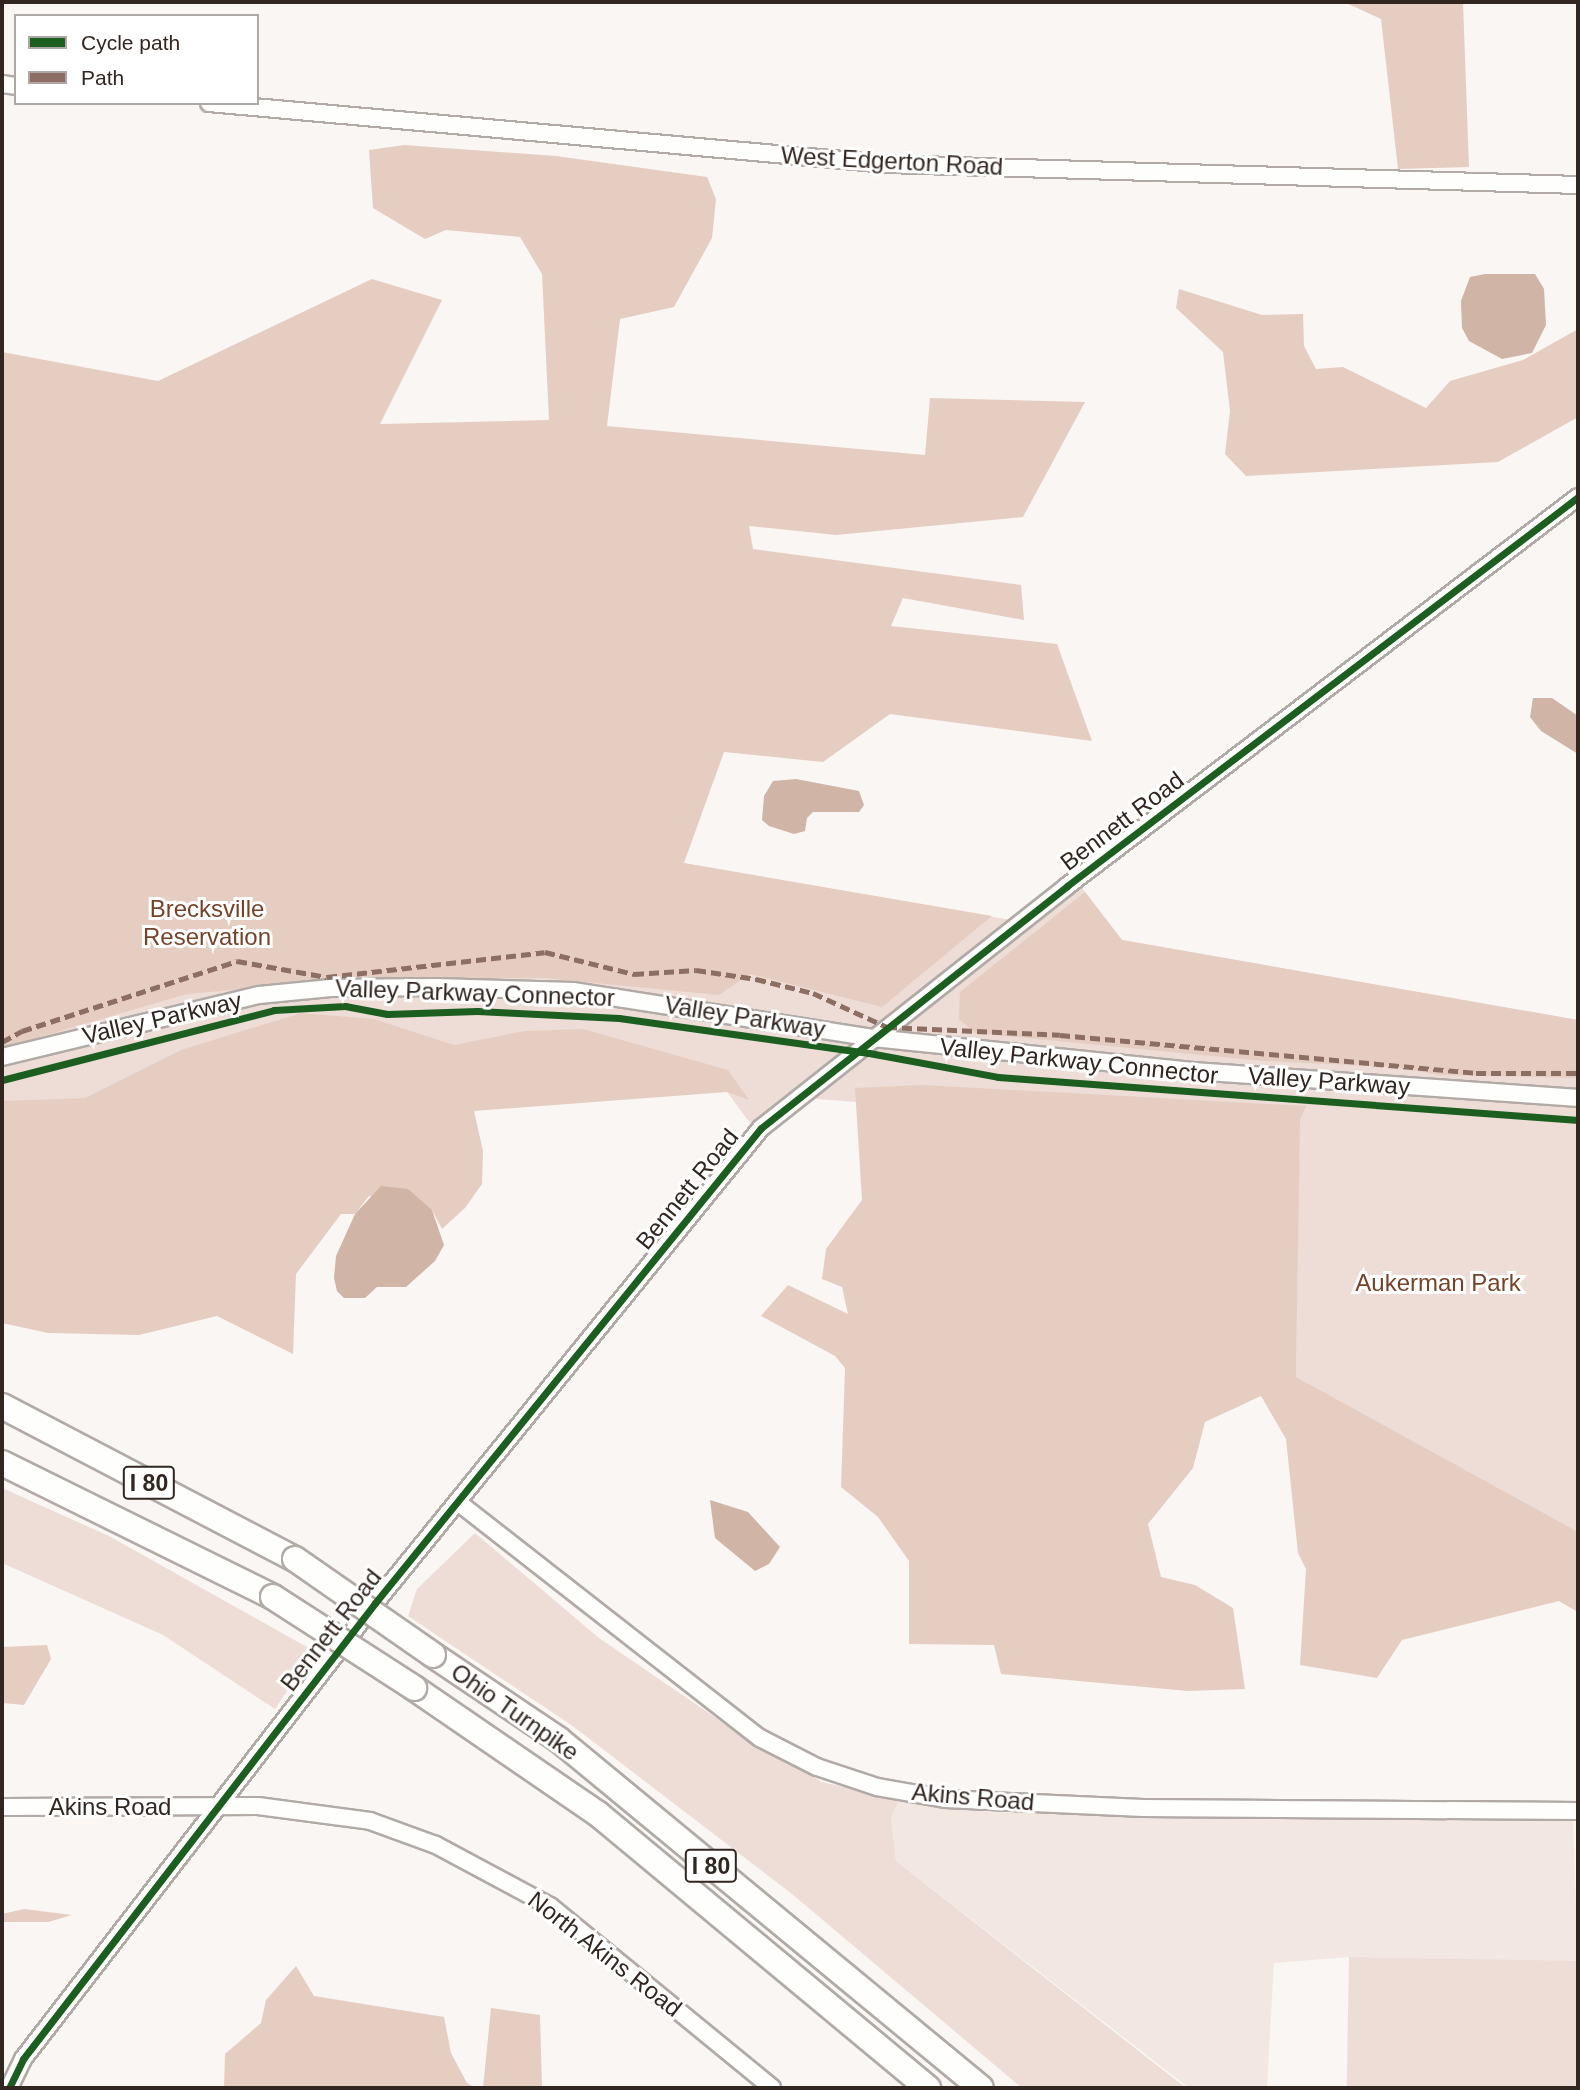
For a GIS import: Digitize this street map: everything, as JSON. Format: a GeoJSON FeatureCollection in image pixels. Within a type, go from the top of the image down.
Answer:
{"type":"FeatureCollection","features":[{"type":"Feature","properties":{"kind":"highway","name":"Ohio Turnpike"},"geometry":{"type":"LineString","coordinates":[[2,1406],[295,1559],[558,1740],[981,2088]]}},
{"type":"Feature","properties":{"kind":"highway","name":"Ohio Turnpike"},"geometry":{"type":"LineString","coordinates":[[2,1464],[273,1597],[414,1688],[598,1814],[928,2088]]}},
{"type":"Feature","properties":{"kind":"street","name":"West Edgerton Road"},"geometry":{"type":"LineString","coordinates":[[231,105],[887,164],[1578,186]]}},
{"type":"Feature","properties":{"kind":"street","name":"Bennett Road"},"geometry":{"type":"LineString","coordinates":[[9,2088],[23,2059],[375,1603],[459,1503],[761,1128],[874,1038],[1578,497]]}},
{"type":"Feature","properties":{"kind":"street","name":"Valley Parkway"},"geometry":{"type":"LineString","coordinates":[[2,1057],[165,1015],[259,995],[331,988],[573,991],[874,1038],[1194,1071],[1578,1098]]}},
{"type":"Feature","properties":{"kind":"street","name":"Akins Road"},"geometry":{"type":"LineString","coordinates":[[459,1503],[760,1738],[817,1768],[877,1787],[945,1799],[1143,1808],[1578,1811]]}},
{"type":"Feature","properties":{"kind":"street","name":"Akins Road"},"geometry":{"type":"LineString","coordinates":[[2,1807],[219,1806]]}},
{"type":"Feature","properties":{"kind":"street","name":"North Akins Road"},"geometry":{"type":"LineString","coordinates":[[219,1806],[258,1806],[370,1822],[436,1845],[500,1876],[572,1924],[772,2088]]}},
{"type":"Feature","properties":{"kind":"shaded area"},"geometry":{"type":"Polygon","coordinates":[[[1485,274],[1535,274],[1544,289],[1546,325],[1532,353],[1502,359],[1469,341],[1462,328],[1461,301],[1470,277],[1485,274]]]}},
{"type":"Feature","properties":{"kind":"shaded area"},"geometry":{"type":"Polygon","coordinates":[[[1533,698],[1552,698],[1578,716],[1578,754],[1541,731],[1530,717],[1533,698]]]}},
{"type":"Feature","properties":{"kind":"shaded area"},"geometry":{"type":"Polygon","coordinates":[[[796,779],[859,791],[864,805],[859,812],[813,812],[807,818],[805,831],[794,834],[769,826],[762,820],[764,796],[773,781],[796,779]]]}},
{"type":"Feature","properties":{"kind":"shaded area"},"geometry":{"type":"Polygon","coordinates":[[[381,1186],[408,1189],[432,1210],[444,1245],[435,1261],[406,1287],[377,1287],[365,1298],[344,1298],[337,1291],[334,1278],[336,1256],[355,1214],[381,1186]]]}},
{"type":"Feature","properties":{"kind":"shaded area"},"geometry":{"type":"Polygon","coordinates":[[[710,1500],[748,1512],[780,1547],[769,1564],[755,1571],[715,1538],[710,1500]]]}},
{"type":"Feature","properties":{"kind":"shaded area"},"geometry":{"type":"Polygon","coordinates":[[[899,1800],[991,1812],[1573,1820],[1578,1962],[1349,1957],[1274,1963],[1267,2088],[1189,2088],[896,1861],[891,1818],[899,1800]]]}},
{"type":"Feature","properties":{"kind":"green space"},"geometry":{"type":"Polygon","coordinates":[[[1344,2],[1463,2],[1469,167],[1398,169],[1381,19],[1344,2]]]}},
{"type":"Feature","properties":{"kind":"green space"},"geometry":{"type":"Polygon","coordinates":[[[404,145],[556,156],[707,177],[716,199],[712,238],[674,307],[620,319],[607,426],[925,455],[930,398],[1085,402],[1023,517],[836,535],[749,526],[753,549],[1021,585],[1024,620],[903,598],[891,626],[1057,644],[1092,741],[890,714],[823,762],[724,752],[684,863],[992,916],[882,1007],[750,974],[719,995],[544,978],[363,979],[187,994],[2,1048],[2,352],[158,381],[372,279],[442,300],[380,424],[549,420],[542,274],[520,237],[446,230],[425,239],[373,208],[369,150],[404,145]]]}},
{"type":"Feature","properties":{"kind":"green space"},"geometry":{"type":"Polygon","coordinates":[[[1179,289],[1262,315],[1303,314],[1304,346],[1316,369],[1343,367],[1426,408],[1450,381],[1523,360],[1578,329],[1578,417],[1498,462],[1246,476],[1225,454],[1230,411],[1223,352],[1176,308],[1179,289]]]}},
{"type":"Feature","properties":{"kind":"green space","name":"Brecksville Reservation"},"geometry":{"type":"Polygon","coordinates":[[[2,573],[378,810],[1022,922],[1076,880],[1122,940],[1578,1020],[1578,1559],[1296,1377],[1299,1137],[792,1097],[753,1127],[727,1092],[466,1084],[2,1290],[2,573]]]}},
{"type":"Feature","properties":{"kind":"green space"},"geometry":{"type":"Polygon","coordinates":[[[1085,892],[1122,940],[1578,1020],[1578,1078],[1441,1075],[1393,1067],[1263,1061],[975,1033],[959,1019],[960,992],[1085,892]]]}},
{"type":"Feature","properties":{"kind":"green space"},"geometry":{"type":"Polygon","coordinates":[[[301,1013],[374,1019],[454,1045],[525,1031],[583,1029],[728,1070],[749,1100],[727,1092],[474,1111],[483,1151],[482,1184],[465,1208],[442,1229],[432,1210],[369,1196],[355,1214],[341,1214],[296,1274],[293,1354],[217,1316],[139,1335],[48,1333],[2,1323],[2,1101],[85,1098],[181,1050],[301,1013]]]}},
{"type":"Feature","properties":{"kind":"green space"},"geometry":{"type":"Polygon","coordinates":[[[923,1085],[1306,1106],[1300,1120],[1296,1377],[1578,1532],[1578,1612],[1559,1601],[1402,1640],[1377,1678],[1300,1665],[1306,1569],[1298,1553],[1286,1439],[1261,1396],[1205,1422],[1193,1468],[1148,1524],[1161,1577],[1195,1585],[1233,1608],[1245,1689],[1188,1691],[1001,1674],[994,1645],[909,1644],[909,1561],[878,1517],[841,1487],[845,1368],[835,1356],[761,1316],[788,1285],[848,1314],[842,1287],[822,1279],[826,1249],[862,1200],[855,1088],[923,1085]]]}},
{"type":"Feature","properties":{"kind":"green space"},"geometry":{"type":"Polygon","coordinates":[[[2,1488],[109,1536],[314,1651],[275,1709],[163,1635],[2,1563],[2,1488]]]}},
{"type":"Feature","properties":{"kind":"green space"},"geometry":{"type":"Polygon","coordinates":[[[475,1533],[599,1638],[719,1720],[822,1782],[899,1800],[891,1818],[896,1861],[1186,2088],[1022,2088],[792,1894],[574,1727],[408,1616],[417,1589],[475,1533]]]}},
{"type":"Feature","properties":{"kind":"green space"},"geometry":{"type":"Polygon","coordinates":[[[47,1645],[51,1659],[24,1705],[3,1703],[2,1647],[47,1645]]]}},
{"type":"Feature","properties":{"kind":"green space"},"geometry":{"type":"Polygon","coordinates":[[[24,1909],[72,1915],[48,1922],[2,1922],[2,1914],[24,1909]]]}},
{"type":"Feature","properties":{"kind":"green space"},"geometry":{"type":"Polygon","coordinates":[[[1349,1957],[1578,1961],[1576,2088],[1347,2088],[1349,1957]]]}},
{"type":"Feature","properties":{"kind":"green space"},"geometry":{"type":"Polygon","coordinates":[[[296,1966],[314,1996],[444,2017],[451,2053],[467,2083],[475,2088],[224,2088],[225,2054],[261,2023],[266,2000],[296,1966]]]}},
{"type":"Feature","properties":{"kind":"green space"},"geometry":{"type":"Polygon","coordinates":[[[491,2008],[540,2015],[542,2088],[483,2088],[491,2008]]]}},
{"type":"Feature","properties":{"kind":"marked path"},"geometry":{"type":"LineString","coordinates":[[2,1042],[22,1031],[237,961],[327,977],[545,952],[634,974],[696,970],[756,979],[813,993],[887,1027],[1060,1035],[1476,1073],[1578,1073]]}},
{"type":"Feature","properties":{"kind":"cycle path"},"geometry":{"type":"LineString","coordinates":[[9,2088],[23,2059],[375,1603],[761,1128],[1067,886],[1578,497]]}},
{"type":"Feature","properties":{"kind":"cycle path","name":"Valley Parkway Connector"},"geometry":{"type":"LineString","coordinates":[[2,1080],[274,1010],[345,1006],[387,1014],[477,1011],[619,1018],[869,1053],[998,1077],[1578,1120]]}},
{"type":"Feature","properties":{"kind":"park label","name":"Aukerman Park"},"geometry":{"type":"Point","coordinates":[1438,1283]}}]}
